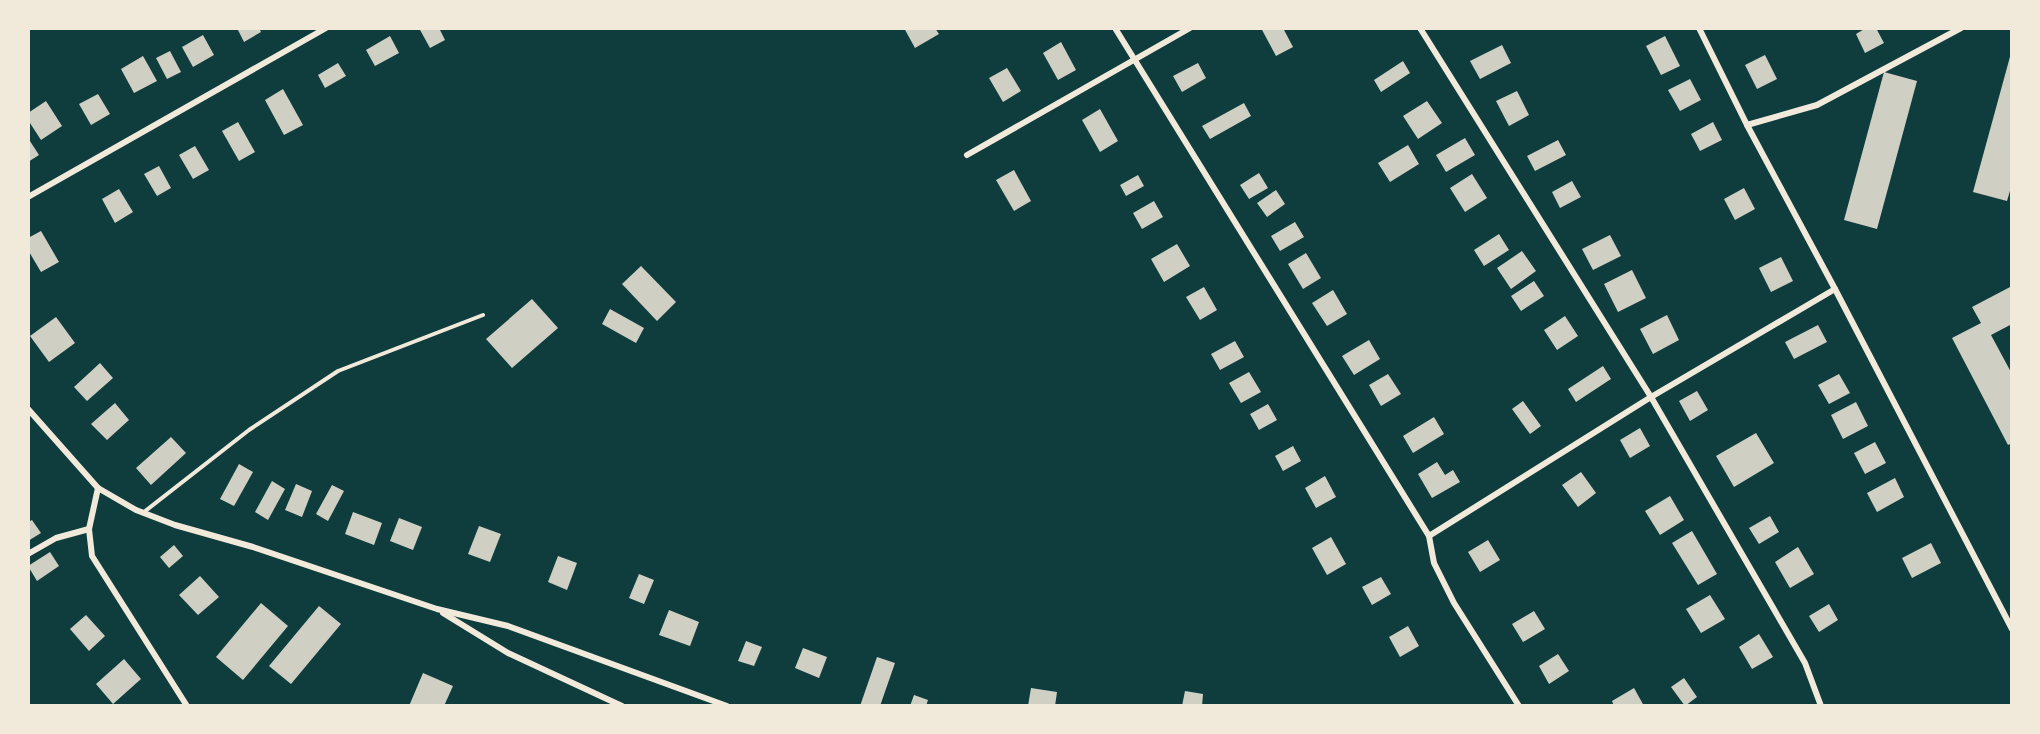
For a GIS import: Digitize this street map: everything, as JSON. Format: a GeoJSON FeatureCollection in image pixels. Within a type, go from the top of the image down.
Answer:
{"type":"FeatureCollection","features":[{"type":"Feature","properties":{"kind":"street"},"geometry":{"type":"LineString","coordinates":[[28,197],[326,28]]}},
{"type":"Feature","properties":{"kind":"street"},"geometry":{"type":"LineString","coordinates":[[1115,28],[1429,536],[1434,563],[1454,603],[1519,705]]}},
{"type":"Feature","properties":{"kind":"street"},"geometry":{"type":"LineString","coordinates":[[967,156],[1190,28]]}},
{"type":"Feature","properties":{"kind":"street"},"geometry":{"type":"LineString","coordinates":[[1420,28],[1651,397],[1805,663],[1821,705]]}},
{"type":"Feature","properties":{"kind":"street"},"geometry":{"type":"LineString","coordinates":[[1699,28],[1747,125],[2012,629]]}},
{"type":"Feature","properties":{"kind":"street"},"geometry":{"type":"LineString","coordinates":[[1747,125],[1817,105],[1961,28]]}},
{"type":"Feature","properties":{"kind":"street"},"geometry":{"type":"LineString","coordinates":[[1429,536],[1651,397],[1835,289]]}},
{"type":"Feature","properties":{"kind":"street"},"geometry":{"type":"LineString","coordinates":[[28,409],[98,488],[144,513],[437,609],[508,626],[727,705]]}},
{"type":"Feature","properties":{"kind":"street"},"geometry":{"type":"LineString","coordinates":[[98,488],[89,529],[92,556],[187,705]]}},
{"type":"Feature","properties":{"kind":"street"},"geometry":{"type":"LineString","coordinates":[[28,554],[56,538],[89,529]]}},
{"type":"Feature","properties":{"kind":"street"},"geometry":{"type":"LineString","coordinates":[[437,609],[508,653],[622,705]]}},
{"type":"Feature","properties":{"kind":"lane"},"geometry":{"type":"LineString","coordinates":[[144,513],[249,430],[338,371],[483,315]]}},
{"type":"Feature","properties":{"kind":"building"},"geometry":{"type":"Polygon","coordinates":[[[237,28],[259,28],[261,32],[244,42],[237,28]]]}},
{"type":"Feature","properties":{"kind":"building"},"geometry":{"type":"Polygon","coordinates":[[[419,28],[439,28],[445,40],[430,48],[419,28]]]}},
{"type":"Feature","properties":{"kind":"building"},"geometry":{"type":"Polygon","coordinates":[[[904,28],[935,28],[939,34],[915,48],[904,28]]]}},
{"type":"Feature","properties":{"kind":"building"},"geometry":{"type":"Polygon","coordinates":[[[1261,28],[1283,28],[1293,47],[1276,56],[1261,28]]]}},
{"type":"Feature","properties":{"kind":"building"},"geometry":{"type":"Polygon","coordinates":[[[1866,28],[1876,28],[1884,43],[1865,53],[1856,34],[1866,28]]]}},
{"type":"Feature","properties":{"kind":"building"},"geometry":{"type":"Polygon","coordinates":[[[203,35],[214,55],[193,67],[182,47],[203,35]]]}},
{"type":"Feature","properties":{"kind":"building"},"geometry":{"type":"Polygon","coordinates":[[[390,36],[399,53],[375,66],[366,50],[390,36]]]}},
{"type":"Feature","properties":{"kind":"building"},"geometry":{"type":"Polygon","coordinates":[[[1665,36],[1680,66],[1661,75],[1646,46],[1665,36]]]}},
{"type":"Feature","properties":{"kind":"building"},"geometry":{"type":"Polygon","coordinates":[[[1061,42],[1076,70],[1058,80],[1043,53],[1061,42]]]}},
{"type":"Feature","properties":{"kind":"building"},"geometry":{"type":"Polygon","coordinates":[[[1502,45],[1511,63],[1480,79],[1470,61],[1502,45]]]}},
{"type":"Feature","properties":{"kind":"building"},"geometry":{"type":"Polygon","coordinates":[[[170,51],[181,72],[167,79],[156,58],[170,51]]]}},
{"type":"Feature","properties":{"kind":"building"},"geometry":{"type":"Polygon","coordinates":[[[2011,53],[2012,184],[2007,201],[1973,192],[2011,53]]]}},
{"type":"Feature","properties":{"kind":"building"},"geometry":{"type":"Polygon","coordinates":[[[1765,55],[1777,79],[1757,89],[1745,65],[1765,55]]]}},
{"type":"Feature","properties":{"kind":"building"},"geometry":{"type":"Polygon","coordinates":[[[143,56],[157,81],[134,93],[121,69],[143,56]]]}},
{"type":"Feature","properties":{"kind":"building"},"geometry":{"type":"Polygon","coordinates":[[[1403,61],[1410,73],[1381,92],[1374,80],[1403,61]]]}},
{"type":"Feature","properties":{"kind":"building"},"geometry":{"type":"Polygon","coordinates":[[[338,63],[346,76],[325,88],[318,75],[338,63]]]}},
{"type":"Feature","properties":{"kind":"building"},"geometry":{"type":"Polygon","coordinates":[[[1198,63],[1206,78],[1182,92],[1173,76],[1198,63]]]}},
{"type":"Feature","properties":{"kind":"building"},"geometry":{"type":"Polygon","coordinates":[[[1007,68],[1021,91],[1003,102],[989,78],[1007,68]]]}},
{"type":"Feature","properties":{"kind":"building"},"geometry":{"type":"Polygon","coordinates":[[[1884,72],[1917,81],[1877,229],[1844,220],[1884,72]]]}},
{"type":"Feature","properties":{"kind":"building"},"geometry":{"type":"Polygon","coordinates":[[[1690,79],[1701,100],[1680,111],[1668,90],[1690,79]]]}},
{"type":"Feature","properties":{"kind":"building"},"geometry":{"type":"Polygon","coordinates":[[[283,89],[303,125],[284,135],[265,100],[283,89]]]}},
{"type":"Feature","properties":{"kind":"building"},"geometry":{"type":"Polygon","coordinates":[[[1517,91],[1529,115],[1509,126],[1496,101],[1517,91]]]}},
{"type":"Feature","properties":{"kind":"building"},"geometry":{"type":"Polygon","coordinates":[[[98,94],[110,114],[91,125],[79,104],[98,94]]]}},
{"type":"Feature","properties":{"kind":"building"},"geometry":{"type":"Polygon","coordinates":[[[46,101],[62,126],[41,140],[28,120],[28,113],[46,101]]]}},
{"type":"Feature","properties":{"kind":"building"},"geometry":{"type":"Polygon","coordinates":[[[1427,101],[1442,123],[1418,139],[1403,116],[1427,101]]]}},
{"type":"Feature","properties":{"kind":"building"},"geometry":{"type":"Polygon","coordinates":[[[1244,103],[1251,116],[1210,139],[1202,126],[1244,103]]]}},
{"type":"Feature","properties":{"kind":"building"},"geometry":{"type":"Polygon","coordinates":[[[1100,109],[1118,141],[1100,152],[1082,120],[1100,109]]]}},
{"type":"Feature","properties":{"kind":"building"},"geometry":{"type":"Polygon","coordinates":[[[238,122],[255,152],[239,161],[222,131],[238,122]]]}},
{"type":"Feature","properties":{"kind":"building"},"geometry":{"type":"Polygon","coordinates":[[[1713,122],[1722,140],[1700,151],[1691,134],[1713,122]]]}},
{"type":"Feature","properties":{"kind":"building"},"geometry":{"type":"Polygon","coordinates":[[[28,138],[39,155],[28,162],[28,138]]]}},
{"type":"Feature","properties":{"kind":"building"},"geometry":{"type":"Polygon","coordinates":[[[1465,138],[1475,155],[1446,172],[1436,155],[1465,138]]]}},
{"type":"Feature","properties":{"kind":"building"},"geometry":{"type":"Polygon","coordinates":[[[1558,140],[1566,155],[1535,171],[1527,156],[1558,140]]]}},
{"type":"Feature","properties":{"kind":"building"},"geometry":{"type":"Polygon","coordinates":[[[1408,145],[1419,164],[1390,182],[1378,163],[1408,145]]]}},
{"type":"Feature","properties":{"kind":"building"},"geometry":{"type":"Polygon","coordinates":[[[195,146],[209,170],[193,179],[179,155],[195,146]]]}},
{"type":"Feature","properties":{"kind":"building"},"geometry":{"type":"Polygon","coordinates":[[[159,166],[171,188],[157,196],[144,174],[159,166]]]}},
{"type":"Feature","properties":{"kind":"building"},"geometry":{"type":"Polygon","coordinates":[[[1014,170],[1031,201],[1014,211],[996,180],[1014,170]]]}},
{"type":"Feature","properties":{"kind":"building"},"geometry":{"type":"Polygon","coordinates":[[[1259,173],[1268,188],[1249,199],[1240,185],[1259,173]]]}},
{"type":"Feature","properties":{"kind":"building"},"geometry":{"type":"Polygon","coordinates":[[[1472,174],[1487,198],[1465,212],[1450,188],[1472,174]]]}},
{"type":"Feature","properties":{"kind":"building"},"geometry":{"type":"Polygon","coordinates":[[[1138,175],[1144,186],[1126,196],[1120,185],[1138,175]]]}},
{"type":"Feature","properties":{"kind":"building"},"geometry":{"type":"Polygon","coordinates":[[[1572,181],[1581,197],[1560,208],[1552,192],[1572,181]]]}},
{"type":"Feature","properties":{"kind":"building"},"geometry":{"type":"Polygon","coordinates":[[[1744,188],[1755,209],[1735,220],[1724,199],[1744,188]]]}},
{"type":"Feature","properties":{"kind":"building"},"geometry":{"type":"Polygon","coordinates":[[[119,189],[133,212],[115,223],[102,199],[119,189]]]}},
{"type":"Feature","properties":{"kind":"building"},"geometry":{"type":"Polygon","coordinates":[[[1276,190],[1285,204],[1267,217],[1257,203],[1276,190]]]}},
{"type":"Feature","properties":{"kind":"building"},"geometry":{"type":"Polygon","coordinates":[[[1154,201],[1163,217],[1142,229],[1133,213],[1154,201]]]}},
{"type":"Feature","properties":{"kind":"building"},"geometry":{"type":"Polygon","coordinates":[[[1295,222],[1304,237],[1280,251],[1271,236],[1295,222]]]}},
{"type":"Feature","properties":{"kind":"building"},"geometry":{"type":"Polygon","coordinates":[[[41,231],[59,262],[41,272],[28,250],[28,238],[41,231]]]}},
{"type":"Feature","properties":{"kind":"building"},"geometry":{"type":"Polygon","coordinates":[[[1499,234],[1509,250],[1484,266],[1474,250],[1499,234]]]}},
{"type":"Feature","properties":{"kind":"building"},"geometry":{"type":"Polygon","coordinates":[[[1610,235],[1621,256],[1593,270],[1582,249],[1610,235]]]}},
{"type":"Feature","properties":{"kind":"building"},"geometry":{"type":"Polygon","coordinates":[[[1177,244],[1190,266],[1164,282],[1151,259],[1177,244]]]}},
{"type":"Feature","properties":{"kind":"building"},"geometry":{"type":"Polygon","coordinates":[[[1522,251],[1536,271],[1511,289],[1497,268],[1522,251]]]}},
{"type":"Feature","properties":{"kind":"building"},"geometry":{"type":"Polygon","coordinates":[[[1306,253],[1321,278],[1303,289],[1288,264],[1306,253]]]}},
{"type":"Feature","properties":{"kind":"building"},"geometry":{"type":"Polygon","coordinates":[[[1781,257],[1793,281],[1771,292],[1759,268],[1781,257]]]}},
{"type":"Feature","properties":{"kind":"building"},"geometry":{"type":"Polygon","coordinates":[[[641,266],[676,302],[657,321],[622,284],[641,266]]]}},
{"type":"Feature","properties":{"kind":"building"},"geometry":{"type":"Polygon","coordinates":[[[1632,270],[1646,298],[1618,312],[1604,284],[1632,270]]]}},
{"type":"Feature","properties":{"kind":"building"},"geometry":{"type":"Polygon","coordinates":[[[1534,281],[1544,296],[1521,311],[1511,296],[1534,281]]]}},
{"type":"Feature","properties":{"kind":"building"},"geometry":{"type":"Polygon","coordinates":[[[2012,286],[2012,324],[1991,335],[2012,374],[2012,443],[2008,445],[1952,338],[1981,323],[1972,307],[2012,286]]]}},
{"type":"Feature","properties":{"kind":"building"},"geometry":{"type":"Polygon","coordinates":[[[1204,287],[1217,310],[1200,320],[1186,297],[1204,287]]]}},
{"type":"Feature","properties":{"kind":"building"},"geometry":{"type":"Polygon","coordinates":[[[1333,290],[1347,314],[1327,326],[1312,303],[1333,290]]]}},
{"type":"Feature","properties":{"kind":"building"},"geometry":{"type":"Polygon","coordinates":[[[532,299],[558,328],[512,368],[486,339],[532,299]]]}},
{"type":"Feature","properties":{"kind":"building"},"geometry":{"type":"Polygon","coordinates":[[[610,309],[644,328],[636,343],[602,324],[610,309]]]}},
{"type":"Feature","properties":{"kind":"building"},"geometry":{"type":"Polygon","coordinates":[[[1667,315],[1679,340],[1653,354],[1640,329],[1667,315]]]}},
{"type":"Feature","properties":{"kind":"building"},"geometry":{"type":"Polygon","coordinates":[[[1565,316],[1578,336],[1557,350],[1544,330],[1565,316]]]}},
{"type":"Feature","properties":{"kind":"building"},"geometry":{"type":"Polygon","coordinates":[[[56,317],[75,343],[49,362],[30,336],[56,317]]]}},
{"type":"Feature","properties":{"kind":"building"},"geometry":{"type":"Polygon","coordinates":[[[1818,325],[1827,342],[1794,359],[1785,342],[1818,325]]]}},
{"type":"Feature","properties":{"kind":"building"},"geometry":{"type":"Polygon","coordinates":[[[1369,340],[1380,359],[1354,375],[1342,356],[1369,340]]]}},
{"type":"Feature","properties":{"kind":"building"},"geometry":{"type":"Polygon","coordinates":[[[1235,341],[1244,357],[1220,370],[1211,354],[1235,341]]]}},
{"type":"Feature","properties":{"kind":"building"},"geometry":{"type":"Polygon","coordinates":[[[100,363],[113,378],[87,401],[74,387],[100,363]]]}},
{"type":"Feature","properties":{"kind":"building"},"geometry":{"type":"Polygon","coordinates":[[[1603,366],[1611,379],[1576,402],[1568,389],[1603,366]]]}},
{"type":"Feature","properties":{"kind":"building"},"geometry":{"type":"Polygon","coordinates":[[[1249,372],[1261,392],[1241,403],[1229,383],[1249,372]]]}},
{"type":"Feature","properties":{"kind":"building"},"geometry":{"type":"Polygon","coordinates":[[[1388,374],[1401,394],[1381,406],[1369,385],[1388,374]]]}},
{"type":"Feature","properties":{"kind":"building"},"geometry":{"type":"Polygon","coordinates":[[[1839,374],[1850,393],[1829,404],[1818,385],[1839,374]]]}},
{"type":"Feature","properties":{"kind":"building"},"geometry":{"type":"Polygon","coordinates":[[[1697,391],[1708,410],[1690,421],[1679,401],[1697,391]]]}},
{"type":"Feature","properties":{"kind":"building"},"geometry":{"type":"Polygon","coordinates":[[[1523,401],[1541,426],[1530,434],[1512,409],[1523,401]]]}},
{"type":"Feature","properties":{"kind":"building"},"geometry":{"type":"Polygon","coordinates":[[[1856,402],[1868,426],[1843,439],[1831,415],[1856,402]]]}},
{"type":"Feature","properties":{"kind":"building"},"geometry":{"type":"Polygon","coordinates":[[[115,403],[129,420],[107,440],[91,424],[115,403]]]}},
{"type":"Feature","properties":{"kind":"building"},"geometry":{"type":"Polygon","coordinates":[[[1268,404],[1277,420],[1259,430],[1250,414],[1268,404]]]}},
{"type":"Feature","properties":{"kind":"building"},"geometry":{"type":"Polygon","coordinates":[[[1434,417],[1444,434],[1413,453],[1403,436],[1434,417]]]}},
{"type":"Feature","properties":{"kind":"building"},"geometry":{"type":"Polygon","coordinates":[[[1640,428],[1650,446],[1630,458],[1620,440],[1640,428]]]}},
{"type":"Feature","properties":{"kind":"building"},"geometry":{"type":"Polygon","coordinates":[[[1756,433],[1774,463],[1734,487],[1716,456],[1756,433]]]}},
{"type":"Feature","properties":{"kind":"building"},"geometry":{"type":"Polygon","coordinates":[[[171,437],[186,453],[151,485],[136,468],[171,437]]]}},
{"type":"Feature","properties":{"kind":"building"},"geometry":{"type":"Polygon","coordinates":[[[1875,442],[1886,463],[1865,474],[1854,453],[1875,442]]]}},
{"type":"Feature","properties":{"kind":"building"},"geometry":{"type":"Polygon","coordinates":[[[1293,446],[1301,461],[1283,471],[1275,456],[1293,446]]]}},
{"type":"Feature","properties":{"kind":"building"},"geometry":{"type":"Polygon","coordinates":[[[1437,462],[1445,475],[1453,470],[1460,482],[1432,498],[1418,474],[1437,462]]]}},
{"type":"Feature","properties":{"kind":"building"},"geometry":{"type":"Polygon","coordinates":[[[239,464],[253,472],[234,506],[220,499],[239,464]]]}},
{"type":"Feature","properties":{"kind":"building"},"geometry":{"type":"Polygon","coordinates":[[[1581,472],[1596,493],[1578,507],[1562,485],[1581,472]]]}},
{"type":"Feature","properties":{"kind":"building"},"geometry":{"type":"Polygon","coordinates":[[[1325,476],[1336,497],[1316,508],[1305,488],[1325,476]]]}},
{"type":"Feature","properties":{"kind":"building"},"geometry":{"type":"Polygon","coordinates":[[[1895,478],[1904,497],[1877,512],[1867,493],[1895,478]]]}},
{"type":"Feature","properties":{"kind":"building"},"geometry":{"type":"Polygon","coordinates":[[[272,481],[285,489],[268,520],[255,512],[272,481]]]}},
{"type":"Feature","properties":{"kind":"building"},"geometry":{"type":"Polygon","coordinates":[[[296,484],[312,491],[302,517],[285,510],[296,484]]]}},
{"type":"Feature","properties":{"kind":"building"},"geometry":{"type":"Polygon","coordinates":[[[332,485],[344,491],[328,521],[316,514],[332,485]]]}},
{"type":"Feature","properties":{"kind":"building"},"geometry":{"type":"Polygon","coordinates":[[[1670,496],[1684,520],[1660,535],[1645,511],[1670,496]]]}},
{"type":"Feature","properties":{"kind":"building"},"geometry":{"type":"Polygon","coordinates":[[[353,512],[382,523],[374,545],[345,534],[353,512]]]}},
{"type":"Feature","properties":{"kind":"building"},"geometry":{"type":"Polygon","coordinates":[[[1770,516],[1779,532],[1759,544],[1749,528],[1770,516]]]}},
{"type":"Feature","properties":{"kind":"building"},"geometry":{"type":"Polygon","coordinates":[[[399,518],[422,527],[413,550],[390,541],[399,518]]]}},
{"type":"Feature","properties":{"kind":"building"},"geometry":{"type":"Polygon","coordinates":[[[32,520],[41,533],[28,541],[28,522],[32,520]]]}},
{"type":"Feature","properties":{"kind":"building"},"geometry":{"type":"Polygon","coordinates":[[[479,526],[501,534],[490,562],[468,554],[479,526]]]}},
{"type":"Feature","properties":{"kind":"building"},"geometry":{"type":"Polygon","coordinates":[[[1692,531],[1717,574],[1698,585],[1672,543],[1692,531]]]}},
{"type":"Feature","properties":{"kind":"building"},"geometry":{"type":"Polygon","coordinates":[[[1331,537],[1346,564],[1327,575],[1312,548],[1331,537]]]}},
{"type":"Feature","properties":{"kind":"building"},"geometry":{"type":"Polygon","coordinates":[[[1488,540],[1500,560],[1480,572],[1468,552],[1488,540]]]}},
{"type":"Feature","properties":{"kind":"building"},"geometry":{"type":"Polygon","coordinates":[[[1931,543],[1941,563],[1912,578],[1902,558],[1931,543]]]}},
{"type":"Feature","properties":{"kind":"building"},"geometry":{"type":"Polygon","coordinates":[[[174,545],[183,556],[169,568],[160,557],[174,545]]]}},
{"type":"Feature","properties":{"kind":"building"},"geometry":{"type":"Polygon","coordinates":[[[1798,547],[1814,574],[1790,588],[1775,562],[1798,547]]]}},
{"type":"Feature","properties":{"kind":"building"},"geometry":{"type":"Polygon","coordinates":[[[50,552],[59,566],[37,581],[28,566],[50,552]]]}},
{"type":"Feature","properties":{"kind":"building"},"geometry":{"type":"Polygon","coordinates":[[[558,556],[577,563],[567,590],[548,582],[558,556]]]}},
{"type":"Feature","properties":{"kind":"building"},"geometry":{"type":"Polygon","coordinates":[[[639,574],[654,580],[644,604],[629,598],[639,574]]]}},
{"type":"Feature","properties":{"kind":"building"},"geometry":{"type":"Polygon","coordinates":[[[200,576],[219,597],[198,615],[179,595],[200,576]]]}},
{"type":"Feature","properties":{"kind":"building"},"geometry":{"type":"Polygon","coordinates":[[[1381,577],[1391,594],[1372,605],[1362,587],[1381,577]]]}},
{"type":"Feature","properties":{"kind":"building"},"geometry":{"type":"Polygon","coordinates":[[[1710,595],[1725,619],[1701,633],[1686,609],[1710,595]]]}},
{"type":"Feature","properties":{"kind":"building"},"geometry":{"type":"Polygon","coordinates":[[[261,603],[288,626],[243,680],[216,657],[261,603]]]}},
{"type":"Feature","properties":{"kind":"building"},"geometry":{"type":"Polygon","coordinates":[[[1829,604],[1838,620],[1819,632],[1809,616],[1829,604]]]}},
{"type":"Feature","properties":{"kind":"building"},"geometry":{"type":"Polygon","coordinates":[[[319,606],[341,624],[291,684],[269,666],[319,606]]]}},
{"type":"Feature","properties":{"kind":"building"},"geometry":{"type":"Polygon","coordinates":[[[669,610],[699,622],[690,646],[659,635],[669,610]]]}},
{"type":"Feature","properties":{"kind":"building"},"geometry":{"type":"Polygon","coordinates":[[[1534,611],[1545,629],[1523,642],[1512,624],[1534,611]]]}},
{"type":"Feature","properties":{"kind":"building"},"geometry":{"type":"Polygon","coordinates":[[[86,615],[105,636],[89,651],[70,629],[86,615]]]}},
{"type":"Feature","properties":{"kind":"building"},"geometry":{"type":"Polygon","coordinates":[[[1408,626],[1419,646],[1400,657],[1389,637],[1408,626]]]}},
{"type":"Feature","properties":{"kind":"building"},"geometry":{"type":"Polygon","coordinates":[[[1759,634],[1773,657],[1752,669],[1739,647],[1759,634]]]}},
{"type":"Feature","properties":{"kind":"building"},"geometry":{"type":"Polygon","coordinates":[[[746,641],[762,647],[754,666],[738,661],[746,641]]]}},
{"type":"Feature","properties":{"kind":"building"},"geometry":{"type":"Polygon","coordinates":[[[803,648],[827,657],[819,678],[795,668],[803,648]]]}},
{"type":"Feature","properties":{"kind":"building"},"geometry":{"type":"Polygon","coordinates":[[[1558,654],[1569,671],[1549,684],[1539,666],[1558,654]]]}},
{"type":"Feature","properties":{"kind":"building"},"geometry":{"type":"Polygon","coordinates":[[[877,657],[895,663],[880,706],[860,706],[877,657]]]}},
{"type":"Feature","properties":{"kind":"building"},"geometry":{"type":"Polygon","coordinates":[[[124,659],[141,679],[113,704],[96,684],[124,659]]]}},
{"type":"Feature","properties":{"kind":"building"},"geometry":{"type":"Polygon","coordinates":[[[423,673],[453,686],[444,706],[409,706],[423,673]]]}},
{"type":"Feature","properties":{"kind":"building"},"geometry":{"type":"Polygon","coordinates":[[[1684,678],[1697,697],[1685,706],[1671,687],[1684,678]]]}},
{"type":"Feature","properties":{"kind":"building"},"geometry":{"type":"Polygon","coordinates":[[[1031,688],[1057,692],[1055,706],[1028,706],[1031,688]]]}},
{"type":"Feature","properties":{"kind":"building"},"geometry":{"type":"Polygon","coordinates":[[[1634,688],[1644,706],[1614,706],[1612,701],[1634,688]]]}},
{"type":"Feature","properties":{"kind":"building"},"geometry":{"type":"Polygon","coordinates":[[[1185,691],[1203,694],[1202,706],[1182,706],[1185,691]]]}},
{"type":"Feature","properties":{"kind":"building"},"geometry":{"type":"Polygon","coordinates":[[[914,695],[928,700],[926,706],[910,706],[914,695]]]}}]}
